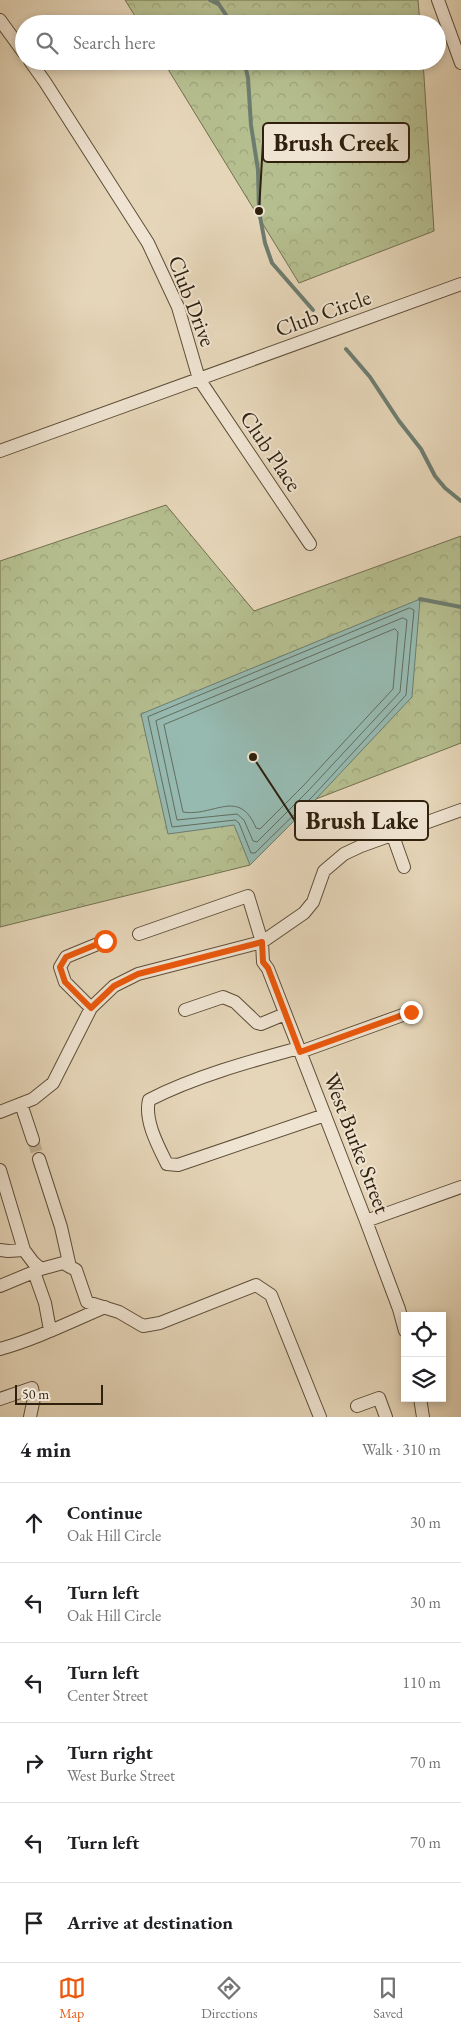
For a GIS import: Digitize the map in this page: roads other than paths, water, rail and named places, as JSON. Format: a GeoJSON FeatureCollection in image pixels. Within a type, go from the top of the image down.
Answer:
{"type":"FeatureCollection","features":[{"type":"Feature","properties":{"kind":"street"},"geometry":{"type":"LineString","coordinates":[[438,0],[443,15]]}},
{"type":"Feature","properties":{"kind":"street"},"geometry":{"type":"LineString","coordinates":[[0,20],[15,40]]}},
{"type":"Feature","properties":{"kind":"street"},"geometry":{"type":"LineString","coordinates":[[446,22],[461,63]]}},
{"type":"Feature","properties":{"kind":"street","name":"Club Drive"},"geometry":{"type":"LineString","coordinates":[[0,451],[199,379],[178,307],[148,243],[36,70]]}},
{"type":"Feature","properties":{"kind":"street","name":"Club Circle"},"geometry":{"type":"LineString","coordinates":[[199,379],[461,284]]}},
{"type":"Feature","properties":{"kind":"street","name":"Club Place"},"geometry":{"type":"LineString","coordinates":[[199,379],[310,544]]}},
{"type":"Feature","properties":{"kind":"street"},"geometry":{"type":"LineString","coordinates":[[0,1112],[33,1099],[53,1083],[91,1008],[114,986],[138,974],[262,942],[304,913],[313,902],[324,871],[344,854],[360,846],[393,836],[461,810]]}},
{"type":"Feature","properties":{"kind":"street"},"geometry":{"type":"LineString","coordinates":[[393,836],[404,867]]}},
{"type":"Feature","properties":{"kind":"street","name":"West Burke Street"},"geometry":{"type":"LineString","coordinates":[[139,934],[248,896],[262,942],[263,962],[268,968],[286,1014],[401,1316]]}},
{"type":"Feature","properties":{"kind":"street"},"geometry":{"type":"LineString","coordinates":[[91,1008],[65,982],[60,967],[66,957],[105,941]]}},
{"type":"Feature","properties":{"kind":"street"},"geometry":{"type":"LineString","coordinates":[[185,1010],[223,997],[235,1002],[256,1023],[261,1024],[286,1014]]}},
{"type":"Feature","properties":{"kind":"street"},"geometry":{"type":"LineString","coordinates":[[325,1115],[178,1165],[167,1164],[148,1115],[149,1100],[162,1093],[216,1074],[300,1050],[411,1012]]}},
{"type":"Feature","properties":{"kind":"street"},"geometry":{"type":"LineString","coordinates":[[21,1104],[33,1140]]}},
{"type":"Feature","properties":{"kind":"street"},"geometry":{"type":"LineString","coordinates":[[39,1159],[61,1227],[70,1267]]}},
{"type":"Feature","properties":{"kind":"street"},"geometry":{"type":"LineString","coordinates":[[0,1170],[24,1250],[37,1270],[50,1330]]}},
{"type":"Feature","properties":{"kind":"street"},"geometry":{"type":"LineString","coordinates":[[366,1221],[461,1187]]}},
{"type":"Feature","properties":{"kind":"street"},"geometry":{"type":"LineString","coordinates":[[0,1250],[8,1252],[24,1250]]}},
{"type":"Feature","properties":{"kind":"street"},"geometry":{"type":"LineString","coordinates":[[3,1281],[62,1263],[76,1270],[87,1302],[119,1312],[143,1326],[160,1323],[256,1285],[271,1295],[320,1417]]}},
{"type":"Feature","properties":{"kind":"street"},"geometry":{"type":"LineString","coordinates":[[0,1349],[28,1341],[105,1308]]}},
{"type":"Feature","properties":{"kind":"street"},"geometry":{"type":"LineString","coordinates":[[0,1398],[32,1388],[34,1398],[30,1417]]}},
{"type":"Feature","properties":{"kind":"street"},"geometry":{"type":"LineString","coordinates":[[357,1406],[379,1398],[386,1417]]}},
{"type":"Feature","properties":{"kind":"street"},"geometry":{"type":"LineString","coordinates":[[421,1402],[423,1417]]}},
{"type":"Feature","properties":{"kind":"water"},"geometry":{"type":"Polygon","coordinates":[[[420,599],[412,697],[316,799],[250,865],[234,825],[168,834],[141,714],[420,599]]]}},
{"type":"Feature","properties":{"kind":"waterway"},"geometry":{"type":"LineString","coordinates":[[210,0],[218,4]]}},
{"type":"Feature","properties":{"kind":"waterway"},"geometry":{"type":"LineString","coordinates":[[216,0],[226,15]]}},
{"type":"Feature","properties":{"kind":"waterway"},"geometry":{"type":"LineString","coordinates":[[246,70],[251,125],[258,170],[259,211],[265,243],[272,263],[313,310]]}},
{"type":"Feature","properties":{"kind":"waterway"},"geometry":{"type":"LineString","coordinates":[[346,349],[370,377],[399,421],[421,449],[435,476],[445,488],[461,501]]}},
{"type":"Feature","properties":{"kind":"waterway"},"geometry":{"type":"LineString","coordinates":[[420,599],[461,607]]}},
{"type":"Feature","properties":{"kind":"tunnel"},"geometry":{"type":"LineString","coordinates":[[33,1140],[39,1159]]}},
{"type":"Feature","properties":{"kind":"place","name":"Brush Creek"},"geometry":{"type":"Point","coordinates":[259,211]}},
{"type":"Feature","properties":{"kind":"place","name":"Brush Lake"},"geometry":{"type":"Point","coordinates":[253,757]}}]}
